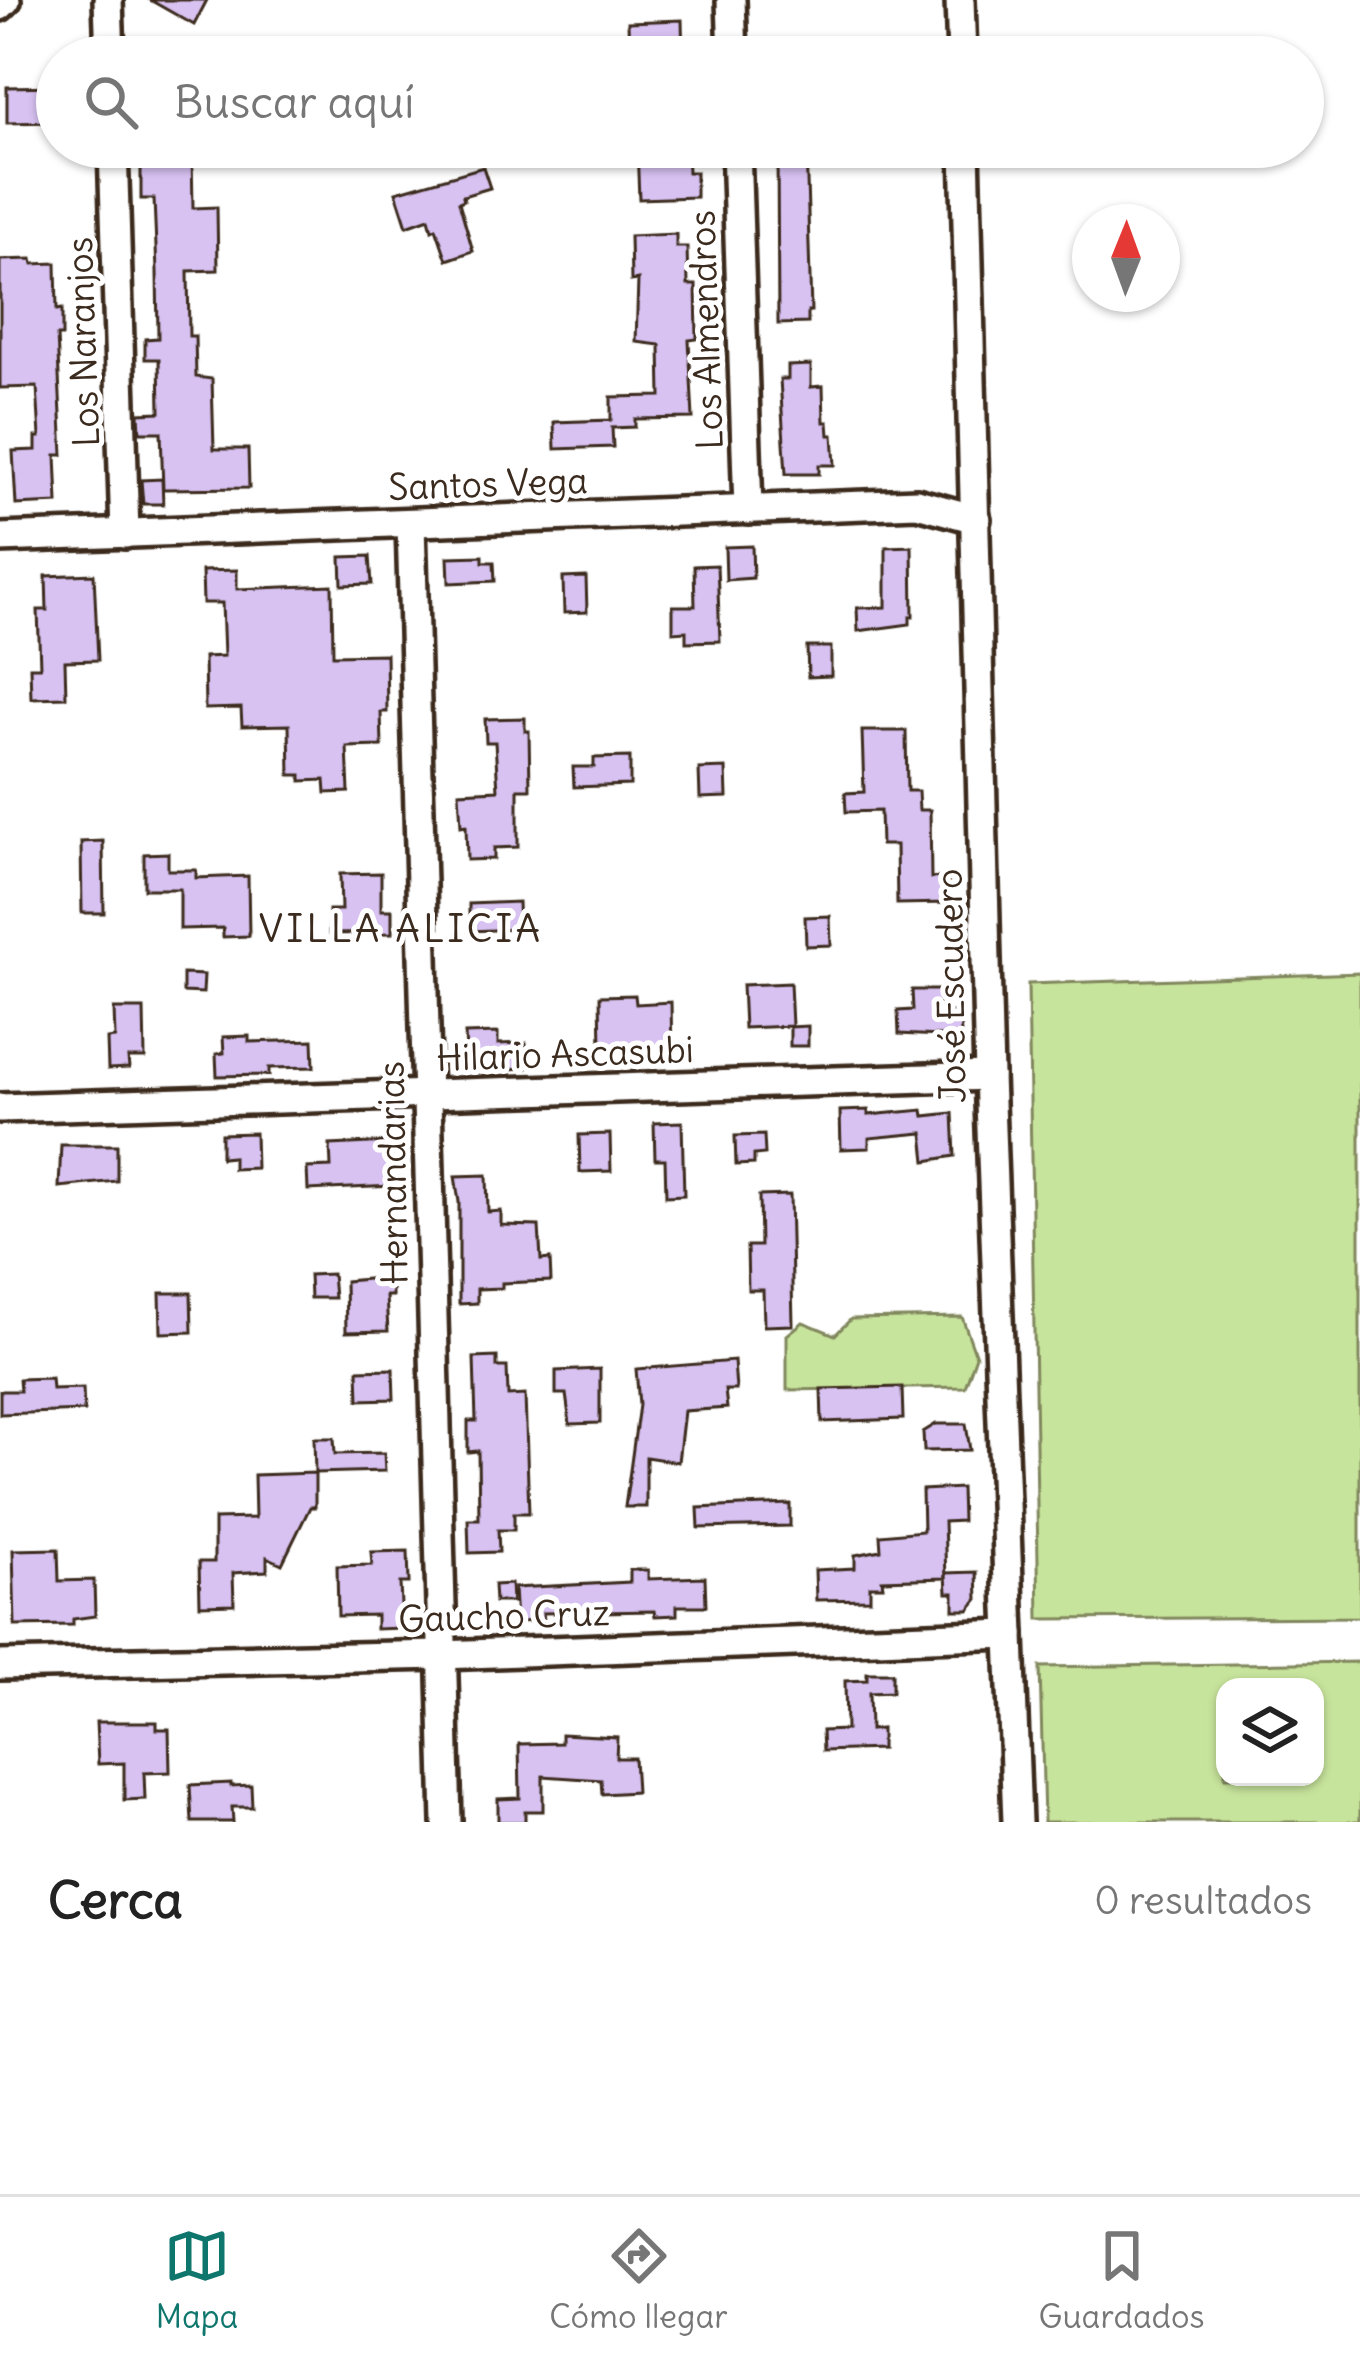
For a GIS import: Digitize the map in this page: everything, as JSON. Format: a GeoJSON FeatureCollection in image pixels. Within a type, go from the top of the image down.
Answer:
{"type":"FeatureCollection","features":[{"type":"Feature","properties":{"kind":"street"},"geometry":{"type":"LineString","coordinates":[[108,0],[109,36]]}},
{"type":"Feature","properties":{"kind":"street"},"geometry":{"type":"LineString","coordinates":[[731,0],[732,36]]}},
{"type":"Feature","properties":{"kind":"street"},"geometry":{"type":"LineString","coordinates":[[960,0],[961,36]]}},
{"type":"Feature","properties":{"kind":"street","name":"Los Naranjos"},"geometry":{"type":"LineString","coordinates":[[114,168],[125,534]]}},
{"type":"Feature","properties":{"kind":"street","name":"Los Almendros"},"geometry":{"type":"LineString","coordinates":[[737,168],[748,510]]}},
{"type":"Feature","properties":{"kind":"street","name":"José Escudero"},"geometry":{"type":"LineString","coordinates":[[966,168],[989,1076],[1016,1822]]}},
{"type":"Feature","properties":{"kind":"street","name":"Santos Vega"},"geometry":{"type":"LineString","coordinates":[[0,538],[916,503],[976,519]]}},
{"type":"Feature","properties":{"kind":"street","name":"Hernandarias"},"geometry":{"type":"LineString","coordinates":[[411,523],[447,1822]]}},
{"type":"Feature","properties":{"kind":"street","name":"Hilario Ascasubi"},"geometry":{"type":"LineString","coordinates":[[0,1108],[989,1076]]}},
{"type":"Feature","properties":{"kind":"street","name":"Gaucho Cruz"},"geometry":{"type":"LineString","coordinates":[[0,1665],[1010,1634]]}},
{"type":"Feature","properties":{"kind":"green space"},"geometry":{"type":"Polygon","coordinates":[[[1360,973],[1360,1617],[1039,1619],[1028,984],[1360,973]]]}},
{"type":"Feature","properties":{"kind":"green space"},"geometry":{"type":"Polygon","coordinates":[[[962,1317],[976,1356],[965,1387],[787,1390],[787,1335],[803,1322],[835,1335],[851,1319],[962,1317]]]}},
{"type":"Feature","properties":{"kind":"green space"},"geometry":{"type":"Polygon","coordinates":[[[1360,1662],[1360,1822],[1044,1822],[1040,1667],[1360,1662]]]}},
{"type":"Feature","properties":{"kind":"building"},"geometry":{"type":"Polygon","coordinates":[[[150,0],[207,0],[194,25],[150,0]]]}},
{"type":"Feature","properties":{"kind":"building"},"geometry":{"type":"Polygon","coordinates":[[[682,20],[682,36],[628,36],[628,22],[682,20]]]}},
{"type":"Feature","properties":{"kind":"building"},"geometry":{"type":"Polygon","coordinates":[[[36,86],[36,122],[7,123],[7,87],[36,86]]]}},
{"type":"Feature","properties":{"kind":"building"},"geometry":{"type":"Polygon","coordinates":[[[141,168],[192,168],[193,208],[217,207],[218,270],[188,271],[189,336],[195,336],[196,377],[212,379],[214,449],[248,449],[249,488],[163,489],[161,432],[140,432],[139,413],[160,412],[159,359],[145,359],[145,339],[158,338],[154,199],[141,199],[141,168]]]}},
{"type":"Feature","properties":{"kind":"building"},"geometry":{"type":"Polygon","coordinates":[[[483,168],[490,188],[463,196],[459,202],[473,251],[447,260],[429,218],[407,226],[396,192],[483,168]]]}},
{"type":"Feature","properties":{"kind":"building"},"geometry":{"type":"Polygon","coordinates":[[[638,168],[696,172],[696,197],[639,199],[638,168]]]}},
{"type":"Feature","properties":{"kind":"building"},"geometry":{"type":"Polygon","coordinates":[[[777,168],[807,168],[811,311],[808,323],[778,324],[777,168]]]}},
{"type":"Feature","properties":{"kind":"building"},"geometry":{"type":"Polygon","coordinates":[[[676,234],[676,247],[687,247],[688,285],[696,285],[697,339],[689,340],[693,418],[635,419],[635,427],[612,428],[613,447],[555,449],[554,422],[611,420],[611,397],[661,396],[660,345],[636,342],[638,280],[631,281],[630,236],[676,234]]]}},
{"type":"Feature","properties":{"kind":"building"},"geometry":{"type":"Polygon","coordinates":[[[32,259],[33,264],[56,263],[57,310],[62,309],[62,336],[57,336],[63,455],[56,455],[58,503],[16,505],[13,451],[36,450],[36,437],[40,437],[37,387],[0,388],[0,260],[32,259]]]}},
{"type":"Feature","properties":{"kind":"building"},"geometry":{"type":"Polygon","coordinates":[[[811,365],[811,387],[823,386],[824,422],[833,435],[835,465],[819,465],[819,474],[786,474],[780,379],[788,379],[788,366],[811,365]]]}},
{"type":"Feature","properties":{"kind":"building"},"geometry":{"type":"Polygon","coordinates":[[[162,479],[163,504],[143,504],[141,480],[162,479]]]}},
{"type":"Feature","properties":{"kind":"building"},"geometry":{"type":"Polygon","coordinates":[[[752,546],[753,578],[726,580],[725,547],[752,546]]]}},
{"type":"Feature","properties":{"kind":"building"},"geometry":{"type":"Polygon","coordinates":[[[912,546],[910,624],[858,631],[857,608],[886,607],[886,547],[912,546]]]}},
{"type":"Feature","properties":{"kind":"building"},"geometry":{"type":"Polygon","coordinates":[[[370,556],[372,584],[342,585],[341,557],[370,556]]]}},
{"type":"Feature","properties":{"kind":"building"},"geometry":{"type":"Polygon","coordinates":[[[483,556],[483,562],[494,562],[495,581],[449,583],[448,557],[483,556]]]}},
{"type":"Feature","properties":{"kind":"building"},"geometry":{"type":"Polygon","coordinates":[[[717,565],[720,641],[686,642],[686,631],[673,632],[673,606],[695,606],[694,566],[717,565]]]}},
{"type":"Feature","properties":{"kind":"building"},"geometry":{"type":"Polygon","coordinates":[[[237,570],[237,589],[332,585],[333,655],[386,654],[382,746],[347,747],[349,792],[326,793],[325,780],[301,781],[301,775],[290,775],[289,725],[242,726],[241,708],[205,709],[204,657],[224,656],[222,603],[203,603],[202,571],[237,570]]]}},
{"type":"Feature","properties":{"kind":"building"},"geometry":{"type":"Polygon","coordinates":[[[94,574],[98,660],[65,661],[66,697],[31,698],[30,667],[40,667],[38,610],[47,610],[46,576],[94,574]]]}},
{"type":"Feature","properties":{"kind":"building"},"geometry":{"type":"Polygon","coordinates":[[[586,577],[587,612],[564,613],[563,578],[586,577]]]}},
{"type":"Feature","properties":{"kind":"building"},"geometry":{"type":"Polygon","coordinates":[[[807,647],[831,647],[831,676],[808,677],[807,647]]]}},
{"type":"Feature","properties":{"kind":"building"},"geometry":{"type":"Polygon","coordinates":[[[525,718],[530,789],[518,789],[518,847],[494,848],[494,859],[467,860],[459,792],[498,790],[495,742],[486,742],[485,719],[525,718]]]}},
{"type":"Feature","properties":{"kind":"building"},"geometry":{"type":"Polygon","coordinates":[[[862,731],[906,731],[907,791],[918,791],[919,810],[930,810],[931,878],[948,877],[949,903],[897,904],[896,845],[881,845],[880,811],[846,812],[845,793],[864,792],[862,731]]]}},
{"type":"Feature","properties":{"kind":"building"},"geometry":{"type":"Polygon","coordinates":[[[630,757],[630,785],[574,787],[573,767],[594,767],[594,758],[630,757]]]}},
{"type":"Feature","properties":{"kind":"building"},"geometry":{"type":"Polygon","coordinates":[[[726,768],[727,797],[700,798],[699,769],[726,768]]]}},
{"type":"Feature","properties":{"kind":"building"},"geometry":{"type":"Polygon","coordinates":[[[103,841],[104,913],[82,913],[81,842],[103,841]]]}},
{"type":"Feature","properties":{"kind":"building"},"geometry":{"type":"Polygon","coordinates":[[[168,853],[168,870],[196,870],[196,878],[248,876],[249,936],[223,937],[223,928],[180,929],[180,889],[144,889],[144,854],[168,853]]]}},
{"type":"Feature","properties":{"kind":"building"},"geometry":{"type":"Polygon","coordinates":[[[381,873],[381,910],[392,910],[392,933],[329,934],[329,910],[341,910],[340,874],[381,873]]]}},
{"type":"Feature","properties":{"kind":"building"},"geometry":{"type":"Polygon","coordinates":[[[518,902],[519,929],[469,931],[469,904],[518,902]]]}},
{"type":"Feature","properties":{"kind":"building"},"geometry":{"type":"Polygon","coordinates":[[[830,916],[831,945],[806,946],[805,917],[830,916]]]}},
{"type":"Feature","properties":{"kind":"building"},"geometry":{"type":"Polygon","coordinates":[[[183,974],[204,975],[203,993],[183,992],[183,974]]]}},
{"type":"Feature","properties":{"kind":"building"},"geometry":{"type":"Polygon","coordinates":[[[790,983],[792,1026],[744,1028],[742,985],[790,983]]]}},
{"type":"Feature","properties":{"kind":"building"},"geometry":{"type":"Polygon","coordinates":[[[912,990],[939,990],[940,1012],[960,1011],[961,1037],[899,1034],[898,1011],[913,1010],[912,990]]]}},
{"type":"Feature","properties":{"kind":"building"},"geometry":{"type":"Polygon","coordinates":[[[635,995],[636,1004],[671,1002],[672,1055],[637,1057],[637,1049],[601,1050],[600,996],[635,995]]]}},
{"type":"Feature","properties":{"kind":"building"},"geometry":{"type":"Polygon","coordinates":[[[114,1009],[144,1009],[145,1058],[128,1058],[129,1068],[108,1069],[107,1039],[115,1038],[114,1009]]]}},
{"type":"Feature","properties":{"kind":"building"},"geometry":{"type":"Polygon","coordinates":[[[808,1026],[808,1046],[790,1046],[790,1027],[808,1026]]]}},
{"type":"Feature","properties":{"kind":"building"},"geometry":{"type":"Polygon","coordinates":[[[498,1033],[498,1044],[526,1043],[527,1068],[467,1071],[465,1034],[498,1033]]]}},
{"type":"Feature","properties":{"kind":"building"},"geometry":{"type":"Polygon","coordinates":[[[249,1036],[249,1042],[313,1040],[314,1067],[269,1068],[269,1075],[217,1076],[216,1054],[224,1053],[223,1037],[249,1036]]]}},
{"type":"Feature","properties":{"kind":"building"},"geometry":{"type":"Polygon","coordinates":[[[868,1110],[868,1115],[923,1110],[924,1116],[953,1113],[955,1156],[926,1161],[923,1133],[869,1138],[869,1148],[841,1149],[840,1111],[868,1110]]]}},
{"type":"Feature","properties":{"kind":"building"},"geometry":{"type":"Polygon","coordinates":[[[682,1122],[684,1195],[666,1196],[665,1159],[655,1159],[654,1123],[682,1122]]]}},
{"type":"Feature","properties":{"kind":"building"},"geometry":{"type":"Polygon","coordinates":[[[255,1133],[256,1168],[233,1169],[233,1157],[221,1158],[221,1134],[255,1133]]]}},
{"type":"Feature","properties":{"kind":"building"},"geometry":{"type":"Polygon","coordinates":[[[610,1134],[611,1171],[580,1172],[579,1135],[610,1134]]]}},
{"type":"Feature","properties":{"kind":"building"},"geometry":{"type":"Polygon","coordinates":[[[764,1135],[765,1154],[754,1155],[754,1164],[736,1165],[735,1136],[764,1135]]]}},
{"type":"Feature","properties":{"kind":"building"},"geometry":{"type":"Polygon","coordinates":[[[391,1142],[393,1186],[308,1190],[307,1168],[331,1167],[330,1145],[391,1142]]]}},
{"type":"Feature","properties":{"kind":"building"},"geometry":{"type":"Polygon","coordinates":[[[61,1145],[117,1145],[117,1181],[59,1187],[61,1145]]]}},
{"type":"Feature","properties":{"kind":"building"},"geometry":{"type":"Polygon","coordinates":[[[487,1175],[488,1212],[501,1211],[501,1225],[539,1226],[541,1260],[550,1259],[551,1281],[477,1289],[477,1303],[459,1304],[455,1176],[487,1175]]]}},
{"type":"Feature","properties":{"kind":"building"},"geometry":{"type":"Polygon","coordinates":[[[790,1195],[793,1325],[764,1326],[763,1290],[748,1290],[747,1246],[760,1246],[759,1196],[790,1195]]]}},
{"type":"Feature","properties":{"kind":"building"},"geometry":{"type":"Polygon","coordinates":[[[332,1274],[334,1298],[310,1298],[309,1275],[332,1274]]]}},
{"type":"Feature","properties":{"kind":"building"},"geometry":{"type":"Polygon","coordinates":[[[392,1277],[392,1296],[386,1296],[388,1331],[346,1332],[345,1281],[392,1277]]]}},
{"type":"Feature","properties":{"kind":"building"},"geometry":{"type":"Polygon","coordinates":[[[160,1293],[191,1293],[192,1332],[161,1333],[160,1293]]]}},
{"type":"Feature","properties":{"kind":"building"},"geometry":{"type":"Polygon","coordinates":[[[497,1357],[497,1367],[507,1367],[508,1396],[525,1395],[529,1513],[514,1513],[514,1530],[498,1530],[499,1552],[469,1553],[468,1519],[479,1519],[478,1451],[468,1452],[468,1421],[476,1421],[474,1358],[497,1357]]]}},
{"type":"Feature","properties":{"kind":"building"},"geometry":{"type":"Polygon","coordinates":[[[734,1361],[736,1390],[725,1390],[727,1408],[684,1411],[678,1462],[646,1457],[646,1507],[625,1507],[639,1405],[636,1369],[734,1361]]]}},
{"type":"Feature","properties":{"kind":"building"},"geometry":{"type":"Polygon","coordinates":[[[393,1369],[394,1399],[359,1400],[358,1370],[393,1369]]]}},
{"type":"Feature","properties":{"kind":"building"},"geometry":{"type":"Polygon","coordinates":[[[600,1369],[600,1423],[570,1424],[566,1394],[556,1394],[556,1371],[600,1369]]]}},
{"type":"Feature","properties":{"kind":"building"},"geometry":{"type":"Polygon","coordinates":[[[51,1378],[52,1389],[83,1388],[84,1411],[0,1414],[0,1391],[20,1391],[19,1379],[51,1378]]]}},
{"type":"Feature","properties":{"kind":"building"},"geometry":{"type":"Polygon","coordinates":[[[902,1387],[903,1419],[822,1422],[821,1389],[902,1387]]]}},
{"type":"Feature","properties":{"kind":"building"},"geometry":{"type":"Polygon","coordinates":[[[936,1424],[966,1424],[970,1450],[924,1451],[923,1432],[936,1424]]]}},
{"type":"Feature","properties":{"kind":"building"},"geometry":{"type":"Polygon","coordinates":[[[314,1438],[334,1438],[335,1454],[384,1453],[385,1471],[315,1473],[314,1438]]]}},
{"type":"Feature","properties":{"kind":"building"},"geometry":{"type":"Polygon","coordinates":[[[315,1473],[315,1507],[310,1507],[282,1564],[267,1557],[267,1571],[233,1573],[234,1604],[200,1605],[199,1562],[214,1562],[214,1519],[255,1518],[254,1475],[315,1473]]]}},
{"type":"Feature","properties":{"kind":"building"},"geometry":{"type":"Polygon","coordinates":[[[961,1488],[962,1521],[944,1522],[946,1578],[882,1580],[883,1586],[870,1586],[870,1599],[816,1600],[815,1570],[855,1568],[855,1555],[881,1550],[880,1535],[923,1531],[922,1490],[961,1488]]]}},
{"type":"Feature","properties":{"kind":"building"},"geometry":{"type":"Polygon","coordinates":[[[790,1504],[790,1526],[699,1528],[698,1508],[790,1504]]]}},
{"type":"Feature","properties":{"kind":"building"},"geometry":{"type":"Polygon","coordinates":[[[58,1549],[59,1581],[94,1580],[95,1616],[73,1619],[73,1625],[15,1626],[13,1550],[58,1549]]]}},
{"type":"Feature","properties":{"kind":"building"},"geometry":{"type":"Polygon","coordinates":[[[408,1551],[409,1583],[400,1583],[402,1628],[376,1629],[376,1615],[338,1616],[337,1566],[372,1565],[371,1552],[408,1551]]]}},
{"type":"Feature","properties":{"kind":"building"},"geometry":{"type":"Polygon","coordinates":[[[630,1570],[648,1570],[648,1579],[705,1577],[706,1606],[677,1606],[677,1615],[655,1616],[654,1611],[543,1613],[544,1621],[516,1622],[514,1588],[630,1582],[630,1570]]]}},
{"type":"Feature","properties":{"kind":"building"},"geometry":{"type":"Polygon","coordinates":[[[977,1572],[978,1599],[969,1610],[954,1610],[946,1573],[977,1572]]]}},
{"type":"Feature","properties":{"kind":"building"},"geometry":{"type":"Polygon","coordinates":[[[511,1584],[512,1602],[495,1602],[494,1585],[511,1584]]]}},
{"type":"Feature","properties":{"kind":"building"},"geometry":{"type":"Polygon","coordinates":[[[867,1673],[892,1673],[892,1692],[869,1693],[870,1730],[881,1729],[881,1749],[823,1751],[822,1731],[846,1730],[845,1681],[867,1680],[867,1673]]]}},
{"type":"Feature","properties":{"kind":"building"},"geometry":{"type":"Polygon","coordinates":[[[96,1722],[157,1722],[157,1729],[169,1729],[170,1772],[144,1773],[145,1799],[124,1800],[124,1763],[98,1764],[96,1722]]]}},
{"type":"Feature","properties":{"kind":"building"},"geometry":{"type":"Polygon","coordinates":[[[561,1734],[617,1737],[616,1758],[634,1758],[636,1792],[602,1794],[601,1780],[543,1776],[543,1811],[525,1811],[525,1822],[498,1822],[498,1799],[520,1798],[519,1744],[561,1743],[561,1734]]]}},
{"type":"Feature","properties":{"kind":"building"},"geometry":{"type":"Polygon","coordinates":[[[190,1785],[251,1785],[252,1807],[232,1807],[233,1822],[192,1822],[190,1785]]]}},
{"type":"Feature","properties":{"kind":"district","name":"VILLA ALICIA"},"geometry":{"type":"Point","coordinates":[401,928]}}]}
